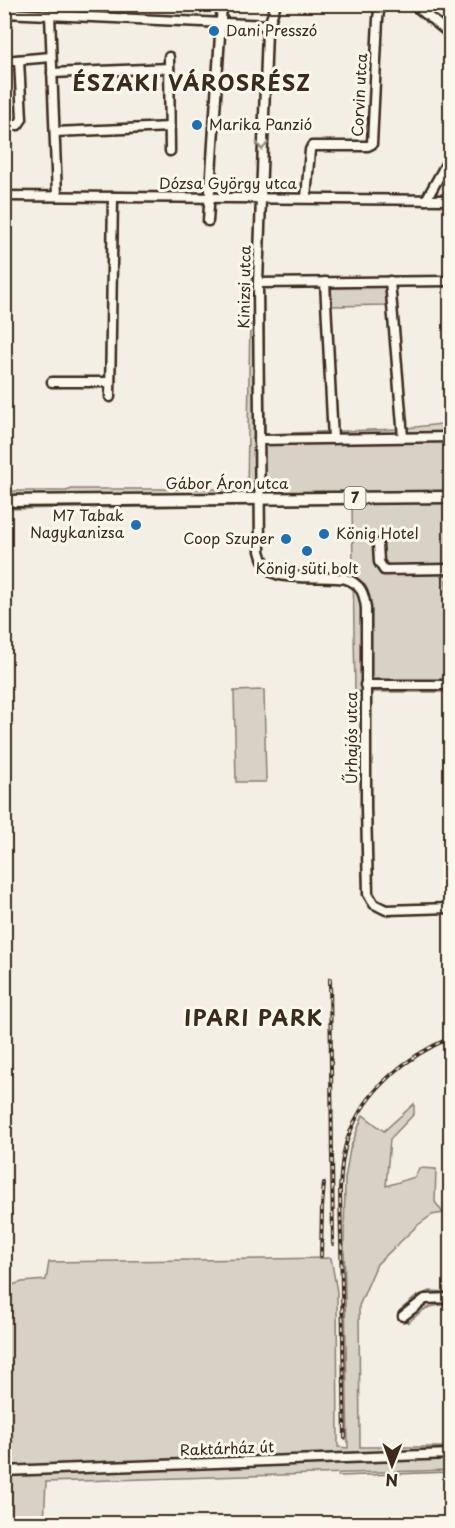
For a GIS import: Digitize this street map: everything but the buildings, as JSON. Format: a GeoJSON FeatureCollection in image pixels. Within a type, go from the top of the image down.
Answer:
{"type":"FeatureCollection","features":[{"type":"Feature","properties":{"kind":"main road","name":"Gábor Áron utca"},"geometry":{"type":"LineString","coordinates":[[4,501],[450,497]]}},
{"type":"Feature","properties":{"kind":"street"},"geometry":{"type":"LineString","coordinates":[[208,221],[222,4]]}},
{"type":"Feature","properties":{"kind":"street","name":"Kinizsi utca"},"geometry":{"type":"LineString","coordinates":[[270,570],[260,552],[258,282],[269,25],[276,4]]}},
{"type":"Feature","properties":{"kind":"street","name":"Corvin utca"},"geometry":{"type":"LineString","coordinates":[[306,198],[312,146],[368,146],[372,144],[380,4]]}},
{"type":"Feature","properties":{"kind":"street"},"geometry":{"type":"LineString","coordinates":[[413,4],[450,34]]}},
{"type":"Feature","properties":{"kind":"street"},"geometry":{"type":"LineString","coordinates":[[4,13],[269,25]]}},
{"type":"Feature","properties":{"kind":"street"},"geometry":{"type":"LineString","coordinates":[[50,15],[57,196]]}},
{"type":"Feature","properties":{"kind":"street"},"geometry":{"type":"LineString","coordinates":[[4,61],[51,57]]}},
{"type":"Feature","properties":{"kind":"street"},"geometry":{"type":"LineString","coordinates":[[169,57],[170,151]]}},
{"type":"Feature","properties":{"kind":"street"},"geometry":{"type":"LineString","coordinates":[[4,126],[20,124],[22,119],[19,60]]}},
{"type":"Feature","properties":{"kind":"street"},"geometry":{"type":"LineString","coordinates":[[52,73],[169,68]]}},
{"type":"Feature","properties":{"kind":"street"},"geometry":{"type":"LineString","coordinates":[[55,132],[170,127]]}},
{"type":"Feature","properties":{"kind":"street"},"geometry":{"type":"LineString","coordinates":[[426,200],[450,157]]}},
{"type":"Feature","properties":{"kind":"street","name":"Dózsa György utca"},"geometry":{"type":"LineString","coordinates":[[4,196],[450,200]]}},
{"type":"Feature","properties":{"kind":"street"},"geometry":{"type":"LineString","coordinates":[[110,397],[113,197]]}},
{"type":"Feature","properties":{"kind":"street"},"geometry":{"type":"LineString","coordinates":[[390,281],[403,438]]}},
{"type":"Feature","properties":{"kind":"street"},"geometry":{"type":"LineString","coordinates":[[258,282],[450,281]]}},
{"type":"Feature","properties":{"kind":"street"},"geometry":{"type":"LineString","coordinates":[[325,282],[333,439]]}},
{"type":"Feature","properties":{"kind":"street"},"geometry":{"type":"LineString","coordinates":[[52,382],[110,382]]}},
{"type":"Feature","properties":{"kind":"street"},"geometry":{"type":"LineString","coordinates":[[259,440],[450,436]]}},
{"type":"Feature","properties":{"kind":"street"},"geometry":{"type":"LineString","coordinates":[[378,544],[379,562],[384,570],[450,569]]}},
{"type":"Feature","properties":{"kind":"street","name":"Űrhajós utca"},"geometry":{"type":"LineString","coordinates":[[270,570],[286,576],[346,579],[358,584],[363,592],[366,608],[368,894],[374,904],[386,910],[450,908]]}},
{"type":"Feature","properties":{"kind":"street"},"geometry":{"type":"LineString","coordinates":[[366,685],[450,685]]}},
{"type":"Feature","properties":{"kind":"street"},"geometry":{"type":"LineString","coordinates":[[403,1316],[426,1299],[450,1298]]}},
{"type":"Feature","properties":{"kind":"street","name":"Raktárház út"},"geometry":{"type":"LineString","coordinates":[[4,1471],[450,1454]]}},
{"type":"Feature","properties":{"kind":"shaded area"},"geometry":{"type":"Polygon","coordinates":[[[252,263],[263,263],[265,434],[398,429],[450,423],[450,579],[446,580],[450,633],[450,692],[355,692],[352,504],[5,509],[4,491],[247,489],[250,318],[254,318],[252,263]]]}},
{"type":"Feature","properties":{"kind":"shaded area"},"geometry":{"type":"Polygon","coordinates":[[[386,286],[387,305],[332,306],[331,288],[386,286]]]}},
{"type":"Feature","properties":{"kind":"shaded area"},"geometry":{"type":"Polygon","coordinates":[[[264,690],[266,782],[236,782],[234,691],[264,690]]]}},
{"type":"Feature","properties":{"kind":"shaded area"},"geometry":{"type":"Polygon","coordinates":[[[5,731],[9,731],[6,944],[4,944],[5,731]]]}},
{"type":"Feature","properties":{"kind":"shaded area"},"geometry":{"type":"Polygon","coordinates":[[[414,1104],[414,1114],[390,1139],[386,1186],[415,1177],[419,1168],[436,1169],[435,1202],[443,1213],[432,1215],[418,1225],[377,1264],[359,1306],[360,1447],[450,1447],[450,1470],[46,1482],[44,1523],[5,1524],[5,1287],[22,1282],[46,1280],[49,1262],[331,1258],[337,1292],[338,1447],[348,1448],[344,1244],[345,1179],[350,1149],[363,1115],[384,1131],[414,1104]]]}},
{"type":"Feature","properties":{"kind":"shaded area"},"geometry":{"type":"Polygon","coordinates":[[[430,1291],[450,1292],[450,1305],[427,1308],[408,1323],[399,1311],[417,1296],[430,1291]]]}},
{"type":"Feature","properties":{"kind":"waterway"},"geometry":{"type":"LineString","coordinates":[[338,1476],[450,1472]]}},
{"type":"Feature","properties":{"kind":"railway"},"geometry":{"type":"LineString","coordinates":[[330,979],[333,1244]]}},
{"type":"Feature","properties":{"kind":"railway"},"geometry":{"type":"LineString","coordinates":[[345,1438],[340,1190],[345,1149],[349,1135],[365,1103],[389,1076],[418,1054],[450,1038]]}},
{"type":"Feature","properties":{"kind":"railway"},"geometry":{"type":"LineString","coordinates":[[321,1256],[324,1183]]}},
{"type":"Feature","properties":{"kind":"place","name":"Dani Presszó"},"geometry":{"type":"Point","coordinates":[214,31]}},
{"type":"Feature","properties":{"kind":"place","name":"Marika Panzió"},"geometry":{"type":"Point","coordinates":[197,125]}},
{"type":"Feature","properties":{"kind":"place","name":"M7 Tabak Nagykanizsa"},"geometry":{"type":"Point","coordinates":[136,525]}},
{"type":"Feature","properties":{"kind":"place","name":"König Hotel"},"geometry":{"type":"Point","coordinates":[324,534]}},
{"type":"Feature","properties":{"kind":"place","name":"Coop Szuper"},"geometry":{"type":"Point","coordinates":[286,539]}},
{"type":"Feature","properties":{"kind":"place","name":"König süti bolt"},"geometry":{"type":"Point","coordinates":[307,551]}},
{"type":"Feature","properties":{"kind":"district","name":"ÉSZAKI VÁROSRÉSZ"},"geometry":{"type":"Point","coordinates":[192,84]}},
{"type":"Feature","properties":{"kind":"district","name":"IPARI PARK"},"geometry":{"type":"Point","coordinates":[254,1019]}}]}
